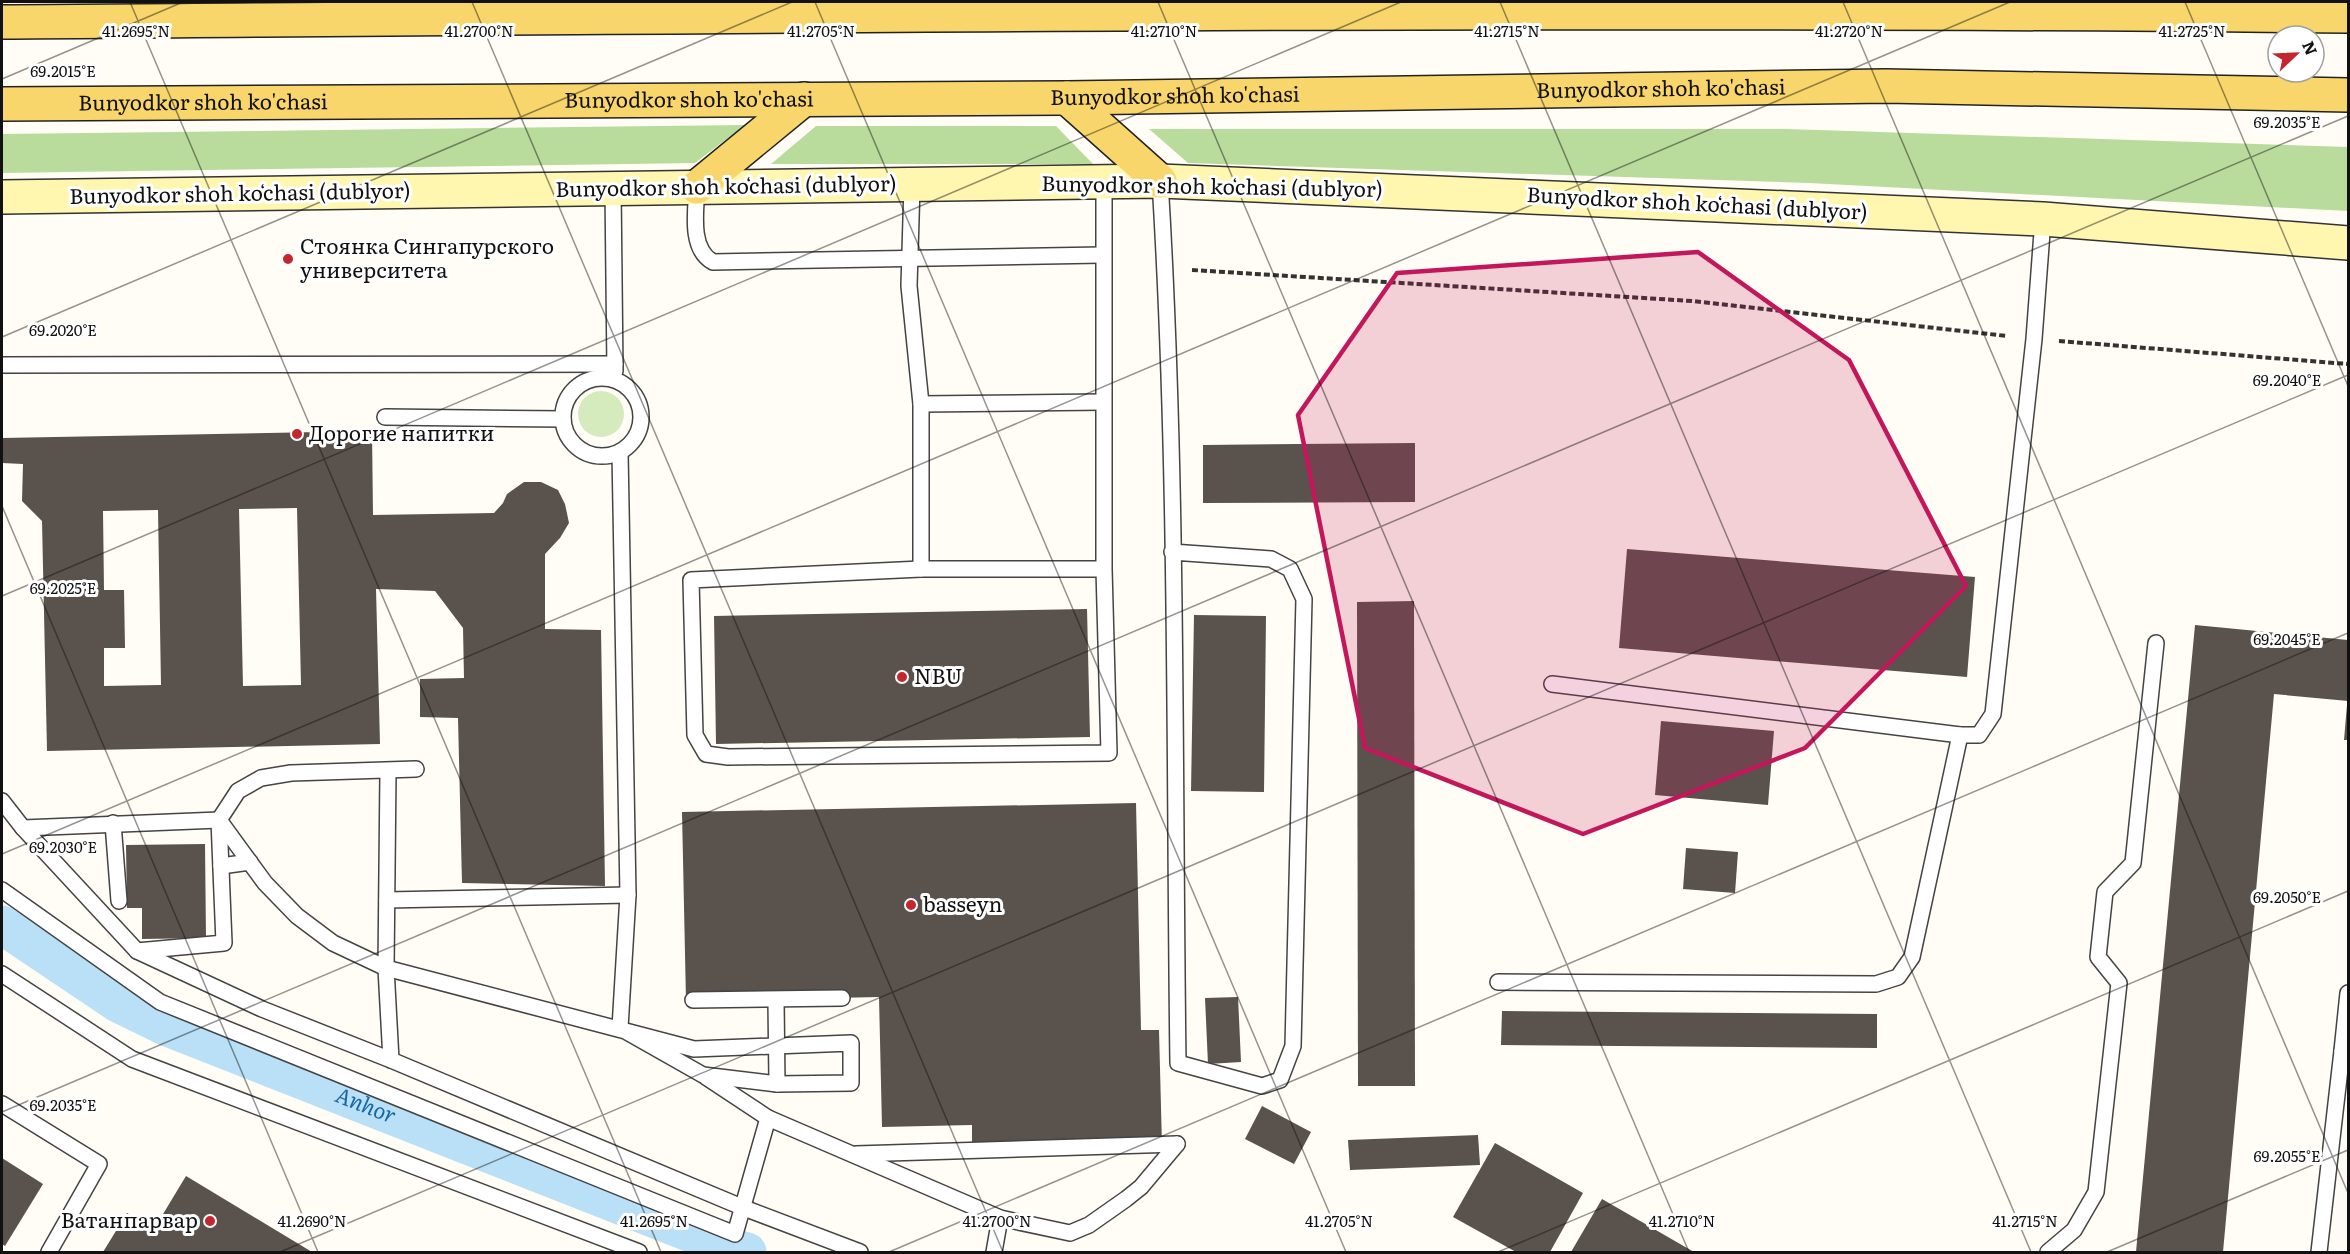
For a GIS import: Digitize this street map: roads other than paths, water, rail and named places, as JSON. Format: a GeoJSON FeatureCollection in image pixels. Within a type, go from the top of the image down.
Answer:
{"type":"FeatureCollection","features":[{"type":"Feature","properties":{"kind":"main road"},"geometry":{"type":"LineString","coordinates":[[2,22],[1088,7],[2349,16]]}},
{"type":"Feature","properties":{"kind":"main road","name":"Bunyodkor shoh ko'chasi"},"geometry":{"type":"LineString","coordinates":[[2,105],[1067,98],[1886,87],[2349,95]]}},
{"type":"Feature","properties":{"kind":"main road"},"geometry":{"type":"LineString","coordinates":[[1067,98],[1160,181]]}},
{"type":"Feature","properties":{"kind":"main road"},"geometry":{"type":"LineString","coordinates":[[697,187],[804,99]]}},
{"type":"Feature","properties":{"kind":"street","name":"Bunyodkor shoh koʻchasi (dublyor)"},"geometry":{"type":"LineString","coordinates":[[2,197],[1160,181],[2043,219],[2349,243]]}},
{"type":"Feature","properties":{"kind":"lane"},"geometry":{"type":"LineString","coordinates":[[1160,181],[1165,268],[1172,552],[1178,1063],[1262,1086],[1280,1080],[1293,1046],[1304,599],[1290,569],[1272,559],[1172,552]]}},
{"type":"Feature","properties":{"kind":"lane"},"geometry":{"type":"LineString","coordinates":[[1104,182],[1102,402],[1109,753],[740,757],[706,754],[695,735],[691,580],[921,569],[1104,569]]}},
{"type":"Feature","properties":{"kind":"lane"},"geometry":{"type":"LineString","coordinates":[[912,185],[909,286],[921,404],[921,569]]}},
{"type":"Feature","properties":{"kind":"lane"},"geometry":{"type":"LineString","coordinates":[[697,187],[696,231],[703,254],[713,262],[1102,255]]}},
{"type":"Feature","properties":{"kind":"lane"},"geometry":{"type":"LineString","coordinates":[[614,188],[615,380]]}},
{"type":"Feature","properties":{"kind":"lane"},"geometry":{"type":"LineString","coordinates":[[1552,684],[1960,735],[1978,735],[1993,714],[2034,339],[2043,219]]}},
{"type":"Feature","properties":{"kind":"lane"},"geometry":{"type":"LineString","coordinates":[[2,365],[615,364]]}},
{"type":"Feature","properties":{"kind":"lane"},"geometry":{"type":"LineString","coordinates":[[598,378],[615,380],[630,390],[641,411],[637,435],[620,452],[598,456],[587,453],[571,440],[563,419],[564,407],[576,387],[598,378]]}},
{"type":"Feature","properties":{"kind":"lane"},"geometry":{"type":"LineString","coordinates":[[921,404],[1102,402]]}},
{"type":"Feature","properties":{"kind":"lane"},"geometry":{"type":"LineString","coordinates":[[384,417],[563,419]]}},
{"type":"Feature","properties":{"kind":"lane"},"geometry":{"type":"LineString","coordinates":[[620,452],[628,895],[620,1028]]}},
{"type":"Feature","properties":{"kind":"lane"},"geometry":{"type":"LineString","coordinates":[[2048,1252],[2074,1230],[2096,1192],[2120,983],[2098,957],[2105,892],[2133,863],[2156,643]]}},
{"type":"Feature","properties":{"kind":"lane"},"geometry":{"type":"LineString","coordinates":[[1498,982],[1876,984],[1898,977],[1912,957],[1960,735]]}},
{"type":"Feature","properties":{"kind":"lane"},"geometry":{"type":"LineString","coordinates":[[137,951],[224,943],[219,820],[238,791],[261,778],[291,773],[416,770]]}},
{"type":"Feature","properties":{"kind":"lane"},"geometry":{"type":"LineString","coordinates":[[388,771],[386,968],[392,1060]]}},
{"type":"Feature","properties":{"kind":"lane"},"geometry":{"type":"LineString","coordinates":[[2,801],[22,828],[137,951],[262,1009],[392,1060],[744,1208],[860,1252]]}},
{"type":"Feature","properties":{"kind":"lane"},"geometry":{"type":"LineString","coordinates":[[22,828],[219,820]]}},
{"type":"Feature","properties":{"kind":"lane"},"geometry":{"type":"LineString","coordinates":[[219,820],[265,883],[297,916],[333,943],[386,968],[694,1049],[851,1043],[851,1083],[777,1084],[703,1075]]}},
{"type":"Feature","properties":{"kind":"lane"},"geometry":{"type":"LineString","coordinates":[[113,823],[119,901]]}},
{"type":"Feature","properties":{"kind":"lane"},"geometry":{"type":"LineString","coordinates":[[221,866],[250,862]]}},
{"type":"Feature","properties":{"kind":"lane"},"geometry":{"type":"LineString","coordinates":[[2,890],[160,1002],[735,1234],[768,1118]]}},
{"type":"Feature","properties":{"kind":"lane"},"geometry":{"type":"LineString","coordinates":[[387,900],[628,895]]}},
{"type":"Feature","properties":{"kind":"lane"},"geometry":{"type":"LineString","coordinates":[[2,974],[132,1059],[639,1252]]}},
{"type":"Feature","properties":{"kind":"lane"},"geometry":{"type":"LineString","coordinates":[[2319,1252],[2345,1052],[2349,993]]}},
{"type":"Feature","properties":{"kind":"lane"},"geometry":{"type":"LineString","coordinates":[[693,1000],[842,999]]}},
{"type":"Feature","properties":{"kind":"lane"},"geometry":{"type":"LineString","coordinates":[[776,1000],[777,1084]]}},
{"type":"Feature","properties":{"kind":"lane"},"geometry":{"type":"LineString","coordinates":[[620,1028],[703,1075],[768,1118],[851,1155],[1000,1218],[1070,1233],[1089,1225],[1126,1199],[1154,1173],[1177,1144],[851,1155]]}},
{"type":"Feature","properties":{"kind":"lane"},"geometry":{"type":"LineString","coordinates":[[2,1104],[99,1164],[49,1252]]}},
{"type":"Feature","properties":{"kind":"lane"},"geometry":{"type":"LineString","coordinates":[[1149,1145],[1154,1173]]}},
{"type":"Feature","properties":{"kind":"lane"},"geometry":{"type":"LineString","coordinates":[[994,1252],[1000,1218]]}},
{"type":"Feature","properties":{"kind":"waterway","name":"Anhor"},"geometry":{"type":"LineString","coordinates":[[2,925],[118,1003],[165,1026],[709,1240],[747,1252]]}},
{"type":"Feature","properties":{"kind":"place","name":"Стоянка Сингапурского университета"},"geometry":{"type":"Point","coordinates":[288,259]}},
{"type":"Feature","properties":{"kind":"place","name":"Дорогие напитки"},"geometry":{"type":"Point","coordinates":[297,434]}},
{"type":"Feature","properties":{"kind":"place","name":"NBU"},"geometry":{"type":"Point","coordinates":[902,677]}},
{"type":"Feature","properties":{"kind":"place","name":"basseyn"},"geometry":{"type":"Point","coordinates":[911,905]}},
{"type":"Feature","properties":{"kind":"place","name":"Ватанпарвар"},"geometry":{"type":"Point","coordinates":[210,1221]}}]}
